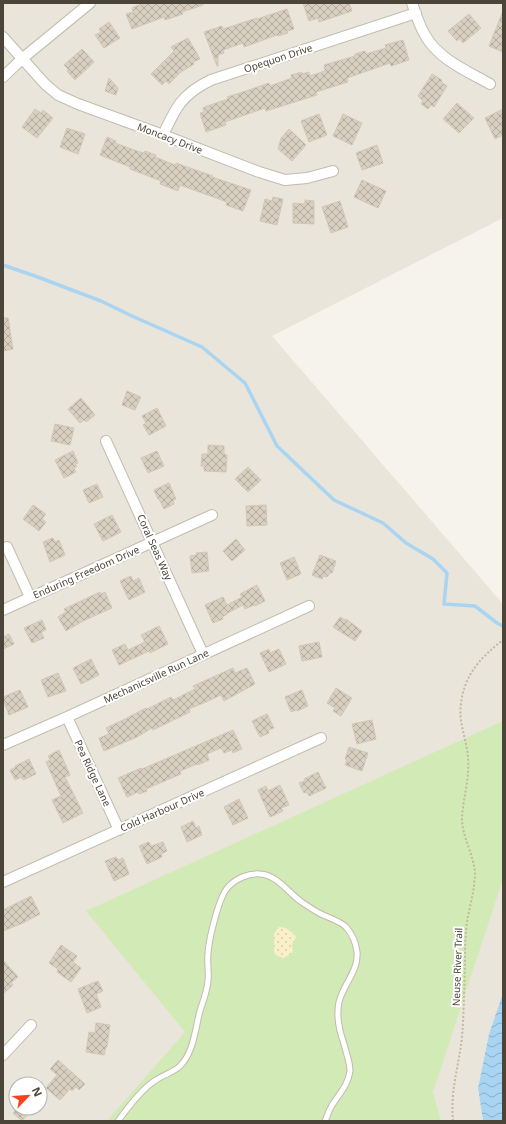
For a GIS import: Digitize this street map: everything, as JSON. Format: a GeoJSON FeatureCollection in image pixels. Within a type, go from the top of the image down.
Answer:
{"type":"FeatureCollection","features":[{"type":"Feature","properties":{"kind":"street"},"geometry":{"type":"LineString","coordinates":[[3,77],[23,58],[90,3]]}},
{"type":"Feature","properties":{"kind":"street"},"geometry":{"type":"LineString","coordinates":[[412,3],[425,35],[432,46],[443,57],[490,84]]}},
{"type":"Feature","properties":{"kind":"street","name":"Opequon Drive"},"geometry":{"type":"LineString","coordinates":[[163,134],[181,101],[192,91],[206,82],[416,13]]}},
{"type":"Feature","properties":{"kind":"street","name":"Moncacy Drive"},"geometry":{"type":"LineString","coordinates":[[3,37],[45,84],[58,95],[78,104],[163,134],[259,172],[285,180],[307,178],[333,171]]}},
{"type":"Feature","properties":{"kind":"street","name":"Coral Seas Way"},"geometry":{"type":"LineString","coordinates":[[106,441],[203,654]]}},
{"type":"Feature","properties":{"kind":"street","name":"Enduring Freedom Drive"},"geometry":{"type":"LineString","coordinates":[[3,610],[212,514]]}},
{"type":"Feature","properties":{"kind":"street"},"geometry":{"type":"LineString","coordinates":[[7,547],[30,597]]}},
{"type":"Feature","properties":{"kind":"street","name":"Mechanicsville Run Lane"},"geometry":{"type":"LineString","coordinates":[[3,745],[309,606]]}},
{"type":"Feature","properties":{"kind":"street","name":"Pea Ridge Lane"},"geometry":{"type":"LineString","coordinates":[[67,717],[119,830]]}},
{"type":"Feature","properties":{"kind":"street","name":"Cold Harbour Drive"},"geometry":{"type":"LineString","coordinates":[[3,882],[321,738]]}},
{"type":"Feature","properties":{"kind":"street"},"geometry":{"type":"LineString","coordinates":[[3,1055],[31,1026]]}},
{"type":"Feature","properties":{"kind":"lane"},"geometry":{"type":"LineString","coordinates":[[118,1121],[155,1080],[179,1067],[187,1058],[206,994],[208,981],[208,952],[217,912],[224,893],[229,886],[238,879],[248,875],[260,874],[272,877],[283,885],[295,898],[344,926],[351,934],[355,942],[357,954],[356,964],[340,1000],[338,1012],[339,1029],[350,1070],[348,1081],[330,1109],[325,1121]]}},
{"type":"Feature","properties":{"kind":"path","name":"Neuse River Trail"},"geometry":{"type":"LineString","coordinates":[[453,1121],[452,1096],[461,1039],[464,1008],[466,930],[475,875],[470,849],[464,836],[462,819],[468,773],[468,759],[460,704],[468,678],[474,668],[482,658],[503,640]]}},
{"type":"Feature","properties":{"kind":"shaded area"},"geometry":{"type":"Polygon","coordinates":[[[3,3],[503,3],[503,218],[272,336],[503,604],[503,993],[489,1034],[478,1088],[483,1121],[3,1121],[3,3]]]}},
{"type":"Feature","properties":{"kind":"green space"},"geometry":{"type":"Polygon","coordinates":[[[503,721],[503,879],[433,1092],[441,1121],[107,1121],[185,1032],[86,911],[503,721]]]}},
{"type":"Feature","properties":{"kind":"sand"},"geometry":{"type":"Polygon","coordinates":[[[279,927],[284,927],[296,937],[292,945],[293,950],[291,954],[283,958],[276,955],[274,952],[274,934],[279,927]]]}},
{"type":"Feature","properties":{"kind":"water"},"geometry":{"type":"Polygon","coordinates":[[[503,993],[503,1121],[483,1121],[478,1088],[489,1034],[503,993]]]}},
{"type":"Feature","properties":{"kind":"building"},"geometry":{"type":"Polygon","coordinates":[[[144,3],[203,3],[203,5],[182,12],[183,14],[165,20],[164,17],[132,29],[126,14],[133,12],[132,8],[144,3]]]}},
{"type":"Feature","properties":{"kind":"building"},"geometry":{"type":"Polygon","coordinates":[[[303,3],[349,3],[352,11],[319,22],[318,18],[309,21],[303,3]]]}},
{"type":"Feature","properties":{"kind":"building"},"geometry":{"type":"Polygon","coordinates":[[[287,9],[294,29],[287,31],[288,33],[277,35],[244,47],[243,43],[223,50],[224,53],[218,55],[217,66],[204,32],[222,26],[223,29],[287,9]]]}},
{"type":"Feature","properties":{"kind":"building"},"geometry":{"type":"Polygon","coordinates":[[[503,11],[503,52],[489,46],[503,11]]]}},
{"type":"Feature","properties":{"kind":"building"},"geometry":{"type":"Polygon","coordinates":[[[469,14],[481,28],[463,43],[459,38],[457,41],[448,31],[469,14]]]}},
{"type":"Feature","properties":{"kind":"building"},"geometry":{"type":"Polygon","coordinates":[[[109,22],[120,38],[104,48],[95,35],[101,32],[99,29],[109,22]]]}},
{"type":"Feature","properties":{"kind":"building"},"geometry":{"type":"Polygon","coordinates":[[[188,38],[200,59],[193,62],[194,64],[181,72],[169,84],[166,81],[162,85],[151,74],[174,51],[171,47],[188,38]]]}},
{"type":"Feature","properties":{"kind":"building"},"geometry":{"type":"Polygon","coordinates":[[[403,40],[409,60],[391,66],[390,63],[347,78],[348,82],[316,92],[317,95],[266,111],[265,108],[225,122],[226,125],[206,132],[200,113],[204,112],[203,108],[207,106],[228,99],[227,97],[269,83],[270,86],[292,78],[291,75],[309,72],[310,76],[325,71],[324,65],[355,56],[355,54],[365,51],[366,54],[386,48],[385,45],[403,40]]]}},
{"type":"Feature","properties":{"kind":"building"},"geometry":{"type":"Polygon","coordinates":[[[82,49],[94,62],[75,80],[64,65],[82,49]]]}},
{"type":"Feature","properties":{"kind":"building"},"geometry":{"type":"Polygon","coordinates":[[[432,74],[442,80],[441,82],[447,86],[434,107],[431,105],[428,109],[421,104],[423,101],[418,96],[432,74]]]}},
{"type":"Feature","properties":{"kind":"building"},"geometry":{"type":"Polygon","coordinates":[[[109,78],[118,88],[116,95],[105,91],[109,78]]]}},
{"type":"Feature","properties":{"kind":"building"},"geometry":{"type":"Polygon","coordinates":[[[457,103],[474,118],[459,133],[443,119],[457,103]]]}},
{"type":"Feature","properties":{"kind":"building"},"geometry":{"type":"Polygon","coordinates":[[[35,109],[41,113],[43,110],[53,118],[37,138],[22,127],[35,109]]]}},
{"type":"Feature","properties":{"kind":"building"},"geometry":{"type":"Polygon","coordinates":[[[503,109],[503,135],[495,139],[485,118],[503,109]]]}},
{"type":"Feature","properties":{"kind":"building"},"geometry":{"type":"Polygon","coordinates":[[[319,114],[327,135],[309,142],[301,121],[319,114]]]}},
{"type":"Feature","properties":{"kind":"building"},"geometry":{"type":"Polygon","coordinates":[[[343,114],[362,123],[352,145],[333,136],[343,114]]]}},
{"type":"Feature","properties":{"kind":"building"},"geometry":{"type":"Polygon","coordinates":[[[67,128],[85,134],[78,154],[60,147],[67,128]]]}},
{"type":"Feature","properties":{"kind":"building"},"geometry":{"type":"Polygon","coordinates":[[[289,129],[306,145],[292,161],[278,149],[281,138],[289,129]]]}},
{"type":"Feature","properties":{"kind":"building"},"geometry":{"type":"Polygon","coordinates":[[[107,137],[116,141],[115,143],[144,153],[145,151],[156,155],[155,157],[175,165],[176,163],[251,190],[243,211],[226,205],[227,202],[180,185],[178,191],[160,184],[161,181],[100,155],[107,137]]]}},
{"type":"Feature","properties":{"kind":"building"},"geometry":{"type":"Polygon","coordinates":[[[377,145],[383,163],[362,170],[356,153],[377,145]]]}},
{"type":"Feature","properties":{"kind":"building"},"geometry":{"type":"Polygon","coordinates":[[[362,180],[386,191],[378,208],[354,197],[362,180]]]}},
{"type":"Feature","properties":{"kind":"building"},"geometry":{"type":"Polygon","coordinates":[[[273,197],[283,199],[277,225],[260,221],[265,199],[272,201],[273,197]]]}},
{"type":"Feature","properties":{"kind":"building"},"geometry":{"type":"Polygon","coordinates":[[[305,200],[314,201],[314,224],[293,223],[293,203],[305,204],[305,200]]]}},
{"type":"Feature","properties":{"kind":"building"},"geometry":{"type":"Polygon","coordinates":[[[340,201],[348,227],[331,233],[322,207],[340,201]]]}},
{"type":"Feature","properties":{"kind":"building"},"geometry":{"type":"Polygon","coordinates":[[[3,318],[8,318],[13,349],[3,351],[3,318]]]}},
{"type":"Feature","properties":{"kind":"building"},"geometry":{"type":"Polygon","coordinates":[[[127,391],[141,397],[135,410],[122,405],[127,391]]]}},
{"type":"Feature","properties":{"kind":"building"},"geometry":{"type":"Polygon","coordinates":[[[81,398],[95,415],[86,422],[84,420],[80,423],[68,409],[81,398]]]}},
{"type":"Feature","properties":{"kind":"building"},"geometry":{"type":"Polygon","coordinates":[[[157,408],[166,426],[149,435],[143,425],[146,423],[142,416],[157,408]]]}},
{"type":"Feature","properties":{"kind":"building"},"geometry":{"type":"Polygon","coordinates":[[[55,424],[74,428],[70,445],[51,441],[55,424]]]}},
{"type":"Feature","properties":{"kind":"building"},"geometry":{"type":"Polygon","coordinates":[[[208,445],[224,446],[224,454],[227,455],[226,472],[204,471],[204,466],[201,466],[202,454],[208,454],[208,445]]]}},
{"type":"Feature","properties":{"kind":"building"},"geometry":{"type":"Polygon","coordinates":[[[73,451],[78,463],[75,464],[77,466],[74,468],[76,472],[64,478],[55,460],[73,451]]]}},
{"type":"Feature","properties":{"kind":"building"},"geometry":{"type":"Polygon","coordinates":[[[157,451],[164,466],[148,473],[141,458],[157,451]]]}},
{"type":"Feature","properties":{"kind":"building"},"geometry":{"type":"Polygon","coordinates":[[[248,467],[261,480],[248,492],[235,479],[248,467]]]}},
{"type":"Feature","properties":{"kind":"building"},"geometry":{"type":"Polygon","coordinates":[[[169,483],[176,499],[173,500],[174,504],[164,509],[154,490],[169,483]]]}},
{"type":"Feature","properties":{"kind":"building"},"geometry":{"type":"Polygon","coordinates":[[[97,484],[103,497],[89,503],[83,490],[97,484]]]}},
{"type":"Feature","properties":{"kind":"building"},"geometry":{"type":"Polygon","coordinates":[[[33,505],[46,514],[42,519],[46,522],[39,531],[23,519],[33,505]]]}},
{"type":"Feature","properties":{"kind":"building"},"geometry":{"type":"Polygon","coordinates":[[[266,505],[267,525],[247,526],[246,506],[266,505]]]}},
{"type":"Feature","properties":{"kind":"building"},"geometry":{"type":"Polygon","coordinates":[[[112,515],[121,532],[103,541],[94,524],[112,515]]]}},
{"type":"Feature","properties":{"kind":"building"},"geometry":{"type":"Polygon","coordinates":[[[53,538],[55,542],[59,540],[65,555],[50,562],[43,542],[53,538]]]}},
{"type":"Feature","properties":{"kind":"building"},"geometry":{"type":"Polygon","coordinates":[[[236,539],[245,550],[232,561],[223,551],[236,539]]]}},
{"type":"Feature","properties":{"kind":"building"},"geometry":{"type":"Polygon","coordinates":[[[207,552],[209,571],[192,573],[190,556],[197,555],[196,553],[207,552]]]}},
{"type":"Feature","properties":{"kind":"building"},"geometry":{"type":"Polygon","coordinates":[[[320,555],[336,561],[332,573],[330,573],[327,577],[323,576],[322,579],[312,575],[320,555]]]}},
{"type":"Feature","properties":{"kind":"building"},"geometry":{"type":"Polygon","coordinates":[[[294,557],[301,574],[287,580],[280,563],[294,557]]]}},
{"type":"Feature","properties":{"kind":"building"},"geometry":{"type":"Polygon","coordinates":[[[131,576],[133,581],[139,578],[145,592],[129,600],[120,581],[131,576]]]}},
{"type":"Feature","properties":{"kind":"building"},"geometry":{"type":"Polygon","coordinates":[[[257,585],[265,601],[245,609],[243,605],[226,614],[222,617],[223,619],[213,623],[205,605],[223,597],[227,605],[242,597],[240,594],[257,585]]]}},
{"type":"Feature","properties":{"kind":"building"},"geometry":{"type":"Polygon","coordinates":[[[100,592],[101,594],[105,592],[112,608],[83,621],[66,631],[58,617],[66,612],[64,609],[100,592]]]}},
{"type":"Feature","properties":{"kind":"building"},"geometry":{"type":"Polygon","coordinates":[[[340,617],[345,620],[346,619],[362,631],[355,641],[333,627],[340,617]]]}},
{"type":"Feature","properties":{"kind":"building"},"geometry":{"type":"Polygon","coordinates":[[[42,620],[46,630],[41,632],[44,638],[32,643],[24,628],[42,620]]]}},
{"type":"Feature","properties":{"kind":"building"},"geometry":{"type":"Polygon","coordinates":[[[159,626],[168,644],[119,665],[112,650],[125,644],[128,650],[145,642],[141,635],[159,626]]]}},
{"type":"Feature","properties":{"kind":"building"},"geometry":{"type":"Polygon","coordinates":[[[9,634],[14,644],[3,649],[3,637],[9,634]]]}},
{"type":"Feature","properties":{"kind":"building"},"geometry":{"type":"Polygon","coordinates":[[[319,642],[322,657],[302,661],[299,646],[319,642]]]}},
{"type":"Feature","properties":{"kind":"building"},"geometry":{"type":"Polygon","coordinates":[[[269,649],[270,653],[279,649],[286,664],[269,672],[260,653],[269,649]]]}},
{"type":"Feature","properties":{"kind":"building"},"geometry":{"type":"Polygon","coordinates":[[[91,659],[99,675],[81,684],[73,668],[91,659]]]}},
{"type":"Feature","properties":{"kind":"building"},"geometry":{"type":"Polygon","coordinates":[[[233,668],[235,673],[247,668],[255,684],[224,701],[221,695],[189,709],[190,712],[104,751],[99,738],[109,734],[106,728],[171,697],[173,700],[195,689],[193,686],[233,668]]]}},
{"type":"Feature","properties":{"kind":"building"},"geometry":{"type":"Polygon","coordinates":[[[58,673],[66,691],[48,697],[41,680],[58,673]]]}},
{"type":"Feature","properties":{"kind":"building"},"geometry":{"type":"Polygon","coordinates":[[[336,688],[352,698],[341,716],[333,711],[335,708],[327,703],[336,688]]]}},
{"type":"Feature","properties":{"kind":"building"},"geometry":{"type":"Polygon","coordinates":[[[20,690],[28,707],[9,715],[3,697],[20,690]]]}},
{"type":"Feature","properties":{"kind":"building"},"geometry":{"type":"Polygon","coordinates":[[[302,690],[308,706],[291,712],[285,697],[302,690]]]}},
{"type":"Feature","properties":{"kind":"building"},"geometry":{"type":"Polygon","coordinates":[[[267,714],[274,728],[268,730],[269,733],[260,737],[252,721],[267,714]]]}},
{"type":"Feature","properties":{"kind":"building"},"geometry":{"type":"Polygon","coordinates":[[[372,720],[376,739],[357,744],[352,724],[372,720]]]}},
{"type":"Feature","properties":{"kind":"building"},"geometry":{"type":"Polygon","coordinates":[[[233,730],[242,749],[233,753],[232,750],[224,753],[221,748],[207,754],[209,760],[180,771],[181,774],[146,789],[147,791],[139,794],[138,792],[127,797],[118,778],[233,730]]]}},
{"type":"Feature","properties":{"kind":"building"},"geometry":{"type":"Polygon","coordinates":[[[349,747],[368,753],[362,771],[345,765],[347,760],[345,759],[349,747]]]}},
{"type":"Feature","properties":{"kind":"building"},"geometry":{"type":"Polygon","coordinates":[[[59,750],[70,775],[65,777],[83,813],[63,823],[52,800],[61,796],[46,762],[50,760],[48,756],[59,750]]]}},
{"type":"Feature","properties":{"kind":"building"},"geometry":{"type":"Polygon","coordinates":[[[29,759],[36,774],[23,780],[22,777],[15,780],[10,770],[29,759]]]}},
{"type":"Feature","properties":{"kind":"building"},"geometry":{"type":"Polygon","coordinates":[[[318,772],[326,788],[309,796],[307,792],[304,793],[299,783],[305,781],[304,779],[318,772]]]}},
{"type":"Feature","properties":{"kind":"building"},"geometry":{"type":"Polygon","coordinates":[[[280,785],[289,805],[281,808],[283,811],[270,817],[258,790],[266,786],[268,791],[280,785]]]}},
{"type":"Feature","properties":{"kind":"building"},"geometry":{"type":"Polygon","coordinates":[[[239,799],[248,818],[233,825],[224,807],[239,799]]]}},
{"type":"Feature","properties":{"kind":"building"},"geometry":{"type":"Polygon","coordinates":[[[193,821],[196,828],[199,826],[202,835],[187,842],[181,827],[193,821]]]}},
{"type":"Feature","properties":{"kind":"building"},"geometry":{"type":"Polygon","coordinates":[[[149,842],[151,846],[163,842],[167,851],[161,854],[162,857],[147,864],[139,846],[149,842]]]}},
{"type":"Feature","properties":{"kind":"building"},"geometry":{"type":"Polygon","coordinates":[[[116,857],[118,860],[123,858],[129,874],[114,881],[105,861],[116,857]]]}},
{"type":"Feature","properties":{"kind":"building"},"geometry":{"type":"Polygon","coordinates":[[[31,896],[40,914],[3,931],[3,910],[31,896]]]}},
{"type":"Feature","properties":{"kind":"building"},"geometry":{"type":"Polygon","coordinates":[[[61,945],[77,956],[73,962],[81,968],[71,982],[57,972],[58,969],[49,963],[61,945]]]}},
{"type":"Feature","properties":{"kind":"building"},"geometry":{"type":"Polygon","coordinates":[[[3,960],[18,977],[11,983],[13,985],[3,994],[3,960]]]}},
{"type":"Feature","properties":{"kind":"building"},"geometry":{"type":"Polygon","coordinates":[[[98,981],[103,991],[96,994],[101,1007],[87,1013],[78,989],[98,981]]]}},
{"type":"Feature","properties":{"kind":"building"},"geometry":{"type":"Polygon","coordinates":[[[96,1023],[110,1025],[107,1047],[104,1055],[86,1052],[89,1032],[96,1033],[96,1023]]]}},
{"type":"Feature","properties":{"kind":"building"},"geometry":{"type":"Polygon","coordinates":[[[58,1060],[85,1084],[79,1090],[76,1087],[72,1091],[70,1089],[60,1100],[48,1090],[48,1086],[57,1075],[50,1069],[58,1060]]]}},
{"type":"Feature","properties":{"kind":"building"},"geometry":{"type":"Polygon","coordinates":[[[16,1116],[27,1116],[22,1121],[16,1116]]]}},
{"type":"Feature","properties":{"kind":"waterway"},"geometry":{"type":"LineString","coordinates":[[3,265],[101,301],[202,347],[245,383],[277,446],[334,500],[383,523],[406,543],[433,559],[447,573],[444,604],[475,606],[503,626]]}}]}
